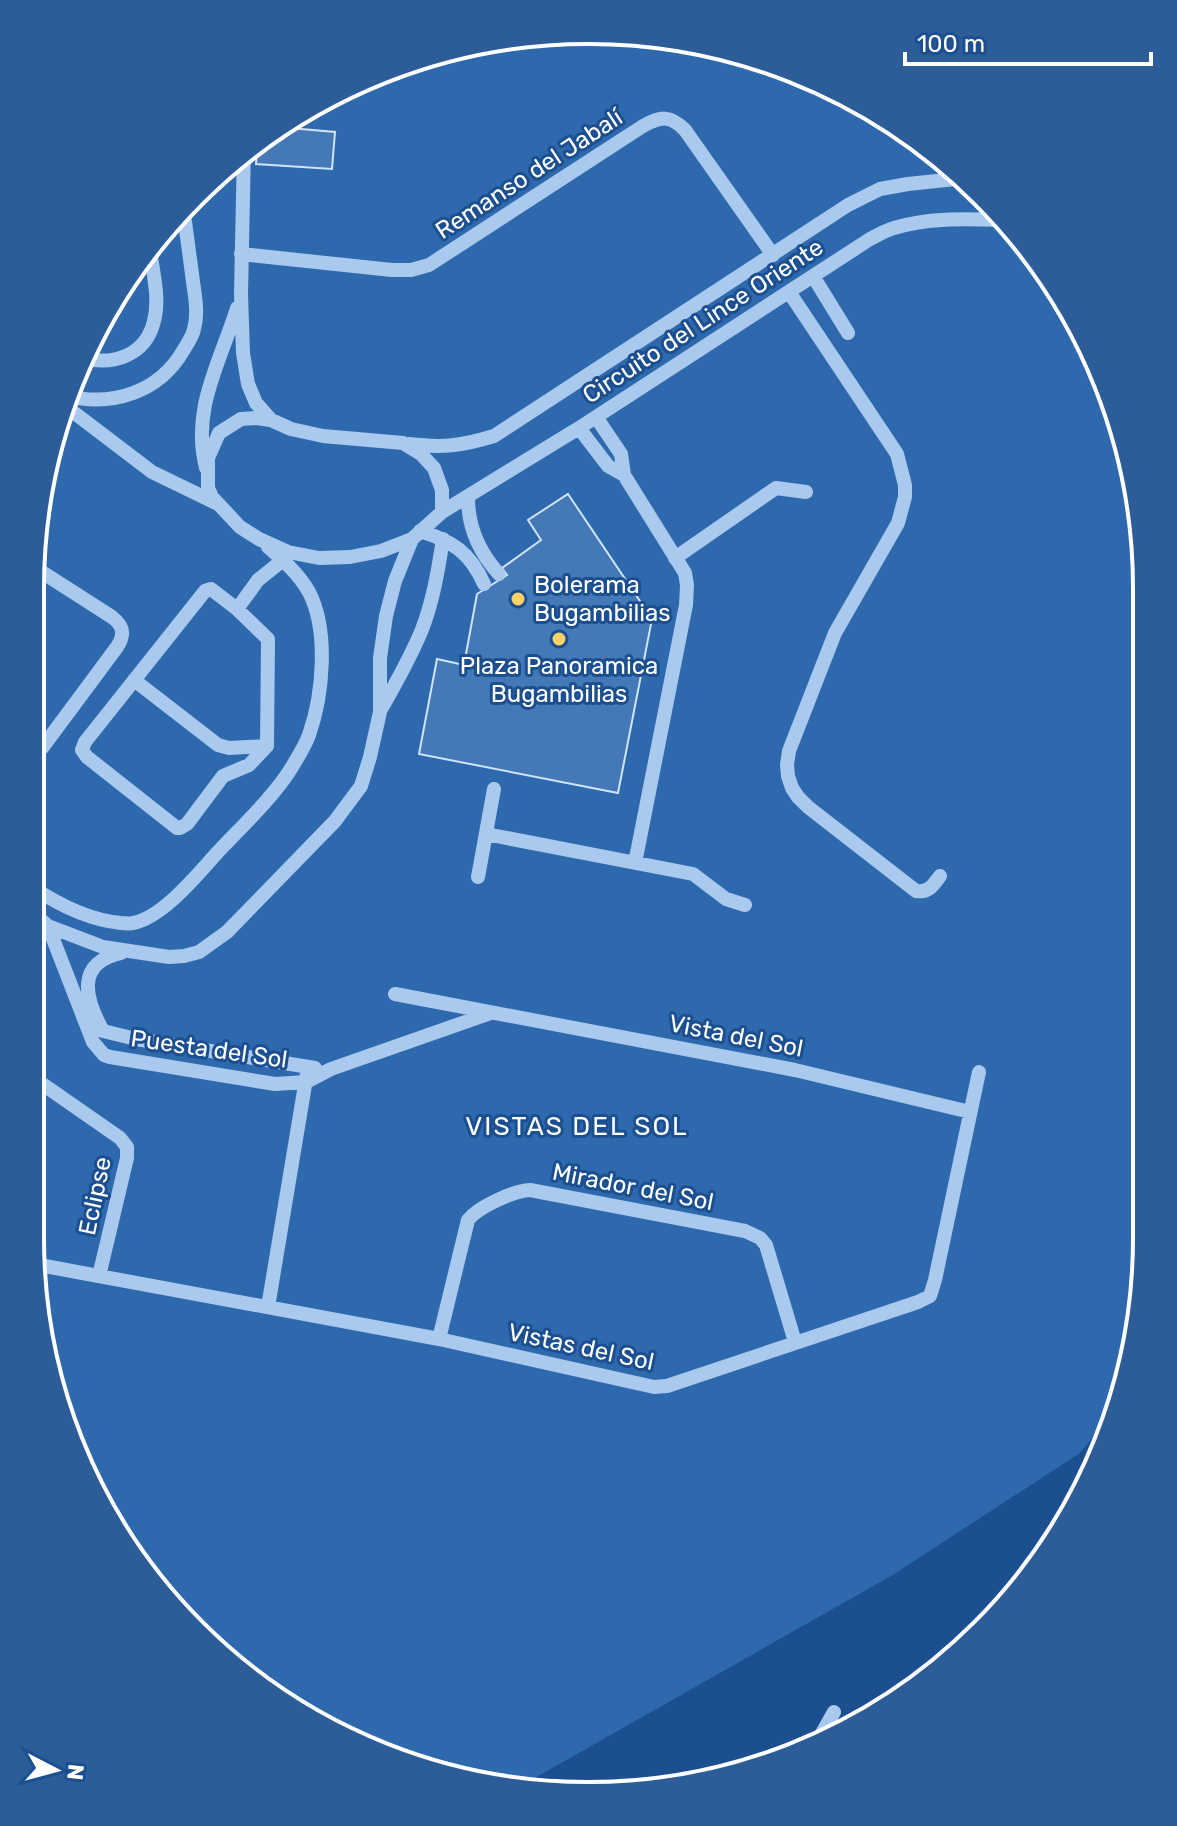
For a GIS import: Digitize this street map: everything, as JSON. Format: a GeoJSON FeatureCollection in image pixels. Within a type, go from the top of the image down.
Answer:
{"type":"FeatureCollection","features":[{"type":"Feature","properties":{"kind":"street","name":"Remanso del Jabalí"},"geometry":{"type":"LineString","coordinates":[[241,254],[392,270],[420,269],[643,126],[666,118],[676,121],[685,130],[773,255]]}},
{"type":"Feature","properties":{"kind":"street"},"geometry":{"type":"LineString","coordinates":[[243,168],[243,353],[248,384],[256,403],[271,420]]}},
{"type":"Feature","properties":{"kind":"street","name":"Circuito del Lince Oriente"},"geometry":{"type":"LineString","coordinates":[[271,420],[291,429],[323,436],[439,447],[467,444],[494,436],[848,205],[880,189],[949,180]]}},
{"type":"Feature","properties":{"kind":"street","name":"Circuito del Lince Oriente"},"geometry":{"type":"LineString","coordinates":[[416,535],[442,512],[579,428],[870,239],[894,228],[960,219],[989,220]]}},
{"type":"Feature","properties":{"kind":"street"},"geometry":{"type":"LineString","coordinates":[[79,397],[103,400],[124,396],[147,387],[165,375],[178,360],[194,331],[196,313],[185,223]]}},
{"type":"Feature","properties":{"kind":"street"},"geometry":{"type":"LineString","coordinates":[[94,361],[111,361],[126,356],[148,336],[154,321],[156,298],[152,264]]}},
{"type":"Feature","properties":{"kind":"street"},"geometry":{"type":"LineString","coordinates":[[813,276],[848,333]]}},
{"type":"Feature","properties":{"kind":"street"},"geometry":{"type":"LineString","coordinates":[[789,292],[897,454],[905,497],[898,523],[835,633],[789,751],[788,776],[792,788],[808,807],[916,891],[929,890],[940,876]]}},
{"type":"Feature","properties":{"kind":"street"},"geometry":{"type":"LineString","coordinates":[[207,473],[201,449],[202,419],[210,380],[227,342],[241,294]]}},
{"type":"Feature","properties":{"kind":"street"},"geometry":{"type":"LineString","coordinates":[[73,412],[152,472],[218,505]]}},
{"type":"Feature","properties":{"kind":"street"},"geometry":{"type":"LineString","coordinates":[[596,417],[621,454],[624,475],[685,573],[687,585],[686,605],[635,863]]}},
{"type":"Feature","properties":{"kind":"street"},"geometry":{"type":"LineString","coordinates":[[271,420],[241,419],[219,433],[208,458],[208,488],[218,505],[240,527],[288,552],[319,558],[350,557],[381,551],[416,535],[443,539],[470,559],[484,584]]}},
{"type":"Feature","properties":{"kind":"street"},"geometry":{"type":"LineString","coordinates":[[579,428],[608,466],[624,475]]}},
{"type":"Feature","properties":{"kind":"street"},"geometry":{"type":"LineString","coordinates":[[403,443],[421,454],[434,468],[442,490],[442,512]]}},
{"type":"Feature","properties":{"kind":"street"},"geometry":{"type":"LineString","coordinates":[[675,558],[776,488],[806,492]]}},
{"type":"Feature","properties":{"kind":"street"},"geometry":{"type":"LineString","coordinates":[[468,498],[476,541],[499,574]]}},
{"type":"Feature","properties":{"kind":"street"},"geometry":{"type":"LineString","coordinates":[[44,922],[103,947],[126,952],[169,957],[199,952],[227,932],[335,821],[361,786],[370,757],[380,712],[380,658],[386,616],[395,581],[416,535]]}},
{"type":"Feature","properties":{"kind":"street"},"geometry":{"type":"LineString","coordinates":[[44,894],[77,913],[110,922],[133,923],[155,914],[190,882],[291,770],[308,737],[317,706],[322,643],[311,596],[300,578],[259,539]]}},
{"type":"Feature","properties":{"kind":"street"},"geometry":{"type":"LineString","coordinates":[[380,712],[422,630],[435,585],[443,539]]}},
{"type":"Feature","properties":{"kind":"street"},"geometry":{"type":"LineString","coordinates":[[237,609],[258,580],[283,560]]}},
{"type":"Feature","properties":{"kind":"street"},"geometry":{"type":"LineString","coordinates":[[44,574],[112,617],[123,631],[117,647],[44,745]]}},
{"type":"Feature","properties":{"kind":"street"},"geometry":{"type":"LineString","coordinates":[[214,590],[237,609],[264,634],[268,642],[267,746],[249,765],[223,776],[184,826],[173,827],[82,750],[85,742],[205,591],[214,590]]}},
{"type":"Feature","properties":{"kind":"street"},"geometry":{"type":"LineString","coordinates":[[134,680],[218,745],[229,748],[267,746]]}},
{"type":"Feature","properties":{"kind":"street"},"geometry":{"type":"LineString","coordinates":[[478,877],[494,789]]}},
{"type":"Feature","properties":{"kind":"street"},"geometry":{"type":"LineString","coordinates":[[486,834],[693,874],[726,899],[745,905]]}},
{"type":"Feature","properties":{"kind":"street"},"geometry":{"type":"LineString","coordinates":[[48,926],[98,1037]]}},
{"type":"Feature","properties":{"kind":"street","name":"Puesta del Sol"},"geometry":{"type":"LineString","coordinates":[[126,952],[102,959],[90,972],[87,990],[104,1055],[275,1084],[307,1075]]}},
{"type":"Feature","properties":{"kind":"street","name":"Vista del Sol"},"geometry":{"type":"LineString","coordinates":[[395,994],[795,1070],[970,1112]]}},
{"type":"Feature","properties":{"kind":"street"},"geometry":{"type":"LineString","coordinates":[[307,1075],[492,1012]]}},
{"type":"Feature","properties":{"kind":"street","name":"Puesta del Sol"},"geometry":{"type":"LineString","coordinates":[[98,1037],[136,1039],[307,1075]]}},
{"type":"Feature","properties":{"kind":"street"},"geometry":{"type":"LineString","coordinates":[[133,1061],[136,1039]]}},
{"type":"Feature","properties":{"kind":"street","name":"Vistas del Sol"},"geometry":{"type":"LineString","coordinates":[[45,1266],[439,1339],[658,1387],[667,1386],[930,1296],[979,1072]]}},
{"type":"Feature","properties":{"kind":"street","name":"Puesta del Sol"},"geometry":{"type":"LineString","coordinates":[[268,1307],[307,1075]]}},
{"type":"Feature","properties":{"kind":"street","name":"Eclipse"},"geometry":{"type":"LineString","coordinates":[[44,1085],[120,1138],[127,1147],[99,1276]]}},
{"type":"Feature","properties":{"kind":"street","name":"Mirador del Sol"},"geometry":{"type":"LineString","coordinates":[[439,1339],[468,1220],[476,1211],[516,1192],[530,1190],[745,1231],[760,1238],[770,1254],[795,1342]]}},
{"type":"Feature","properties":{"kind":"street"},"geometry":{"type":"LineString","coordinates":[[825,1728],[834,1712]]}},
{"type":"Feature","properties":{"kind":"shaded area"},"geometry":{"type":"Polygon","coordinates":[[[553,45],[624,45],[695,54],[729,63],[797,85],[829,100],[861,117],[920,157],[974,203],[998,229],[1060,316],[1092,380],[1104,413],[1123,482],[1133,588],[1133,1238],[1123,1344],[1097,1433],[1080,1453],[891,1576],[533,1779],[482,1772],[413,1753],[348,1726],[286,1690],[229,1647],[179,1597],[136,1540],[100,1478],[73,1413],[54,1344],[44,1238],[44,588],[54,482],[73,413],[100,348],[136,286],[179,229],[229,179],[286,136],[348,100],[413,73],[482,54],[517,49],[553,45]]]}},
{"type":"Feature","properties":{"kind":"building"},"geometry":{"type":"Polygon","coordinates":[[[298,129],[335,132],[332,169],[256,164],[257,157],[298,129]]]}},
{"type":"Feature","properties":{"kind":"building","name":"Plaza Panoramica Bugambilias"},"geometry":{"type":"Polygon","coordinates":[[[568,494],[652,619],[618,793],[419,754],[437,659],[464,665],[477,594],[507,575],[502,568],[541,540],[528,520],[568,494]]]}},
{"type":"Feature","properties":{"kind":"place","name":"Bolerama Bugambilias"},"geometry":{"type":"Point","coordinates":[518,599]}},
{"type":"Feature","properties":{"kind":"place","name":"Plaza Panoramica Bugambilias"},"geometry":{"type":"Point","coordinates":[559,639]}},
{"type":"Feature","properties":{"kind":"district","name":"VISTAS DEL SOL"},"geometry":{"type":"Point","coordinates":[577,1126]}}]}
